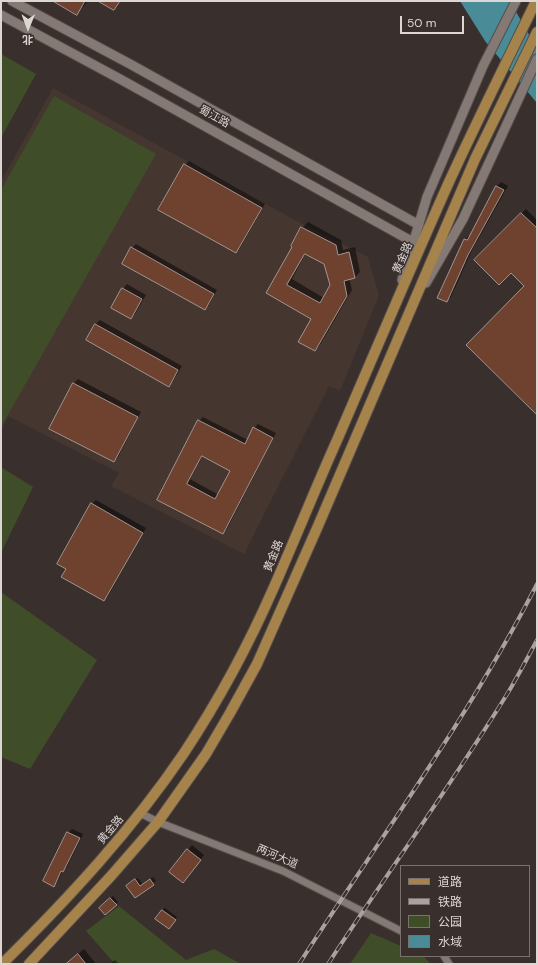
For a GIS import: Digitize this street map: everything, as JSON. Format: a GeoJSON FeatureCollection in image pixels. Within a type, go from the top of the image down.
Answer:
{"type":"FeatureCollection","features":[{"type":"Feature","properties":{"kind":"main road","name":"黄金路"},"geometry":{"type":"LineString","coordinates":[[2,964],[84,880],[129,829],[202,725],[254,629],[274,587],[449,183],[536,1]]}},
{"type":"Feature","properties":{"kind":"main road"},"geometry":{"type":"LineString","coordinates":[[29,964],[111,876],[158,822],[206,754],[257,664],[475,159],[537,32]]}},
{"type":"Feature","properties":{"kind":"street","name":"蜀江路"},"geometry":{"type":"LineString","coordinates":[[12,1],[419,225]]}},
{"type":"Feature","properties":{"kind":"street"},"geometry":{"type":"LineString","coordinates":[[391,314],[427,197],[488,56],[516,1]]}},
{"type":"Feature","properties":{"kind":"street","name":"蜀江路"},"geometry":{"type":"LineString","coordinates":[[1,15],[120,79],[414,242]]}},
{"type":"Feature","properties":{"kind":"street"},"geometry":{"type":"LineString","coordinates":[[408,314],[463,219],[537,59]]}},
{"type":"Feature","properties":{"kind":"street","name":"两河大道"},"geometry":{"type":"LineString","coordinates":[[140,813],[158,822],[283,871],[400,930]]}},
{"type":"Feature","properties":{"kind":"shaded area"},"geometry":{"type":"Polygon","coordinates":[[[53,88],[295,220],[368,257],[379,295],[340,391],[329,386],[244,554],[111,486],[119,473],[8,416],[1,432],[1,181],[53,88]]]}},
{"type":"Feature","properties":{"kind":"green space"},"geometry":{"type":"Polygon","coordinates":[[[1,54],[36,74],[1,138],[1,54]]]}},
{"type":"Feature","properties":{"kind":"green space"},"geometry":{"type":"Polygon","coordinates":[[[54,96],[156,154],[1,427],[1,190],[54,96]]]}},
{"type":"Feature","properties":{"kind":"green space"},"geometry":{"type":"Polygon","coordinates":[[[1,467],[33,487],[1,553],[1,467]]]}},
{"type":"Feature","properties":{"kind":"green space"},"geometry":{"type":"Polygon","coordinates":[[[1,592],[97,660],[30,769],[1,757],[1,592]]]}},
{"type":"Feature","properties":{"kind":"green space"},"geometry":{"type":"Polygon","coordinates":[[[119,906],[186,960],[214,949],[241,964],[115,964],[86,931],[119,906]]]}},
{"type":"Feature","properties":{"kind":"green space"},"geometry":{"type":"Polygon","coordinates":[[[371,933],[400,946],[400,957],[424,957],[431,964],[350,964],[371,933]]]}},
{"type":"Feature","properties":{"kind":"water"},"geometry":{"type":"Polygon","coordinates":[[[460,1],[510,1],[537,49],[537,103],[485,41],[460,1]]]}},
{"type":"Feature","properties":{"kind":"building"},"geometry":{"type":"Polygon","coordinates":[[[53,1],[85,1],[77,15],[53,1]]]}},
{"type":"Feature","properties":{"kind":"building"},"geometry":{"type":"Polygon","coordinates":[[[98,1],[120,1],[114,10],[98,1]]]}},
{"type":"Feature","properties":{"kind":"building"},"geometry":{"type":"Polygon","coordinates":[[[184,164],[262,208],[236,253],[158,210],[184,164]]]}},
{"type":"Feature","properties":{"kind":"building"},"geometry":{"type":"Polygon","coordinates":[[[496,186],[504,190],[468,255],[447,302],[437,298],[464,239],[467,240],[496,186]]]}},
{"type":"Feature","properties":{"kind":"building"},"geometry":{"type":"Polygon","coordinates":[[[521,213],[537,228],[537,415],[466,345],[524,286],[511,273],[499,285],[474,260],[521,213]]]}},
{"type":"Feature","properties":{"kind":"building"},"geometry":{"type":"Polygon","coordinates":[[[301,227],[336,245],[338,255],[349,252],[355,278],[344,281],[347,296],[315,351],[298,342],[311,319],[266,293],[292,247],[291,246],[301,227]],[[305,254],[287,285],[320,303],[330,285],[324,264],[305,254]]]}},
{"type":"Feature","properties":{"kind":"building"},"geometry":{"type":"Polygon","coordinates":[[[131,247],[214,294],[205,310],[122,264],[131,247]]]}},
{"type":"Feature","properties":{"kind":"building"},"geometry":{"type":"Polygon","coordinates":[[[122,288],[142,299],[131,319],[111,308],[122,288]]]}},
{"type":"Feature","properties":{"kind":"building"},"geometry":{"type":"Polygon","coordinates":[[[95,324],[178,370],[169,387],[86,340],[95,324]]]}},
{"type":"Feature","properties":{"kind":"building"},"geometry":{"type":"Polygon","coordinates":[[[73,383],[138,417],[114,462],[49,429],[73,383]]]}},
{"type":"Feature","properties":{"kind":"building"},"geometry":{"type":"Polygon","coordinates":[[[198,420],[245,444],[253,427],[273,438],[223,534],[157,500],[198,420]],[[202,456],[187,484],[215,499],[230,471],[202,456]]]}},
{"type":"Feature","properties":{"kind":"building"},"geometry":{"type":"Polygon","coordinates":[[[91,503],[143,533],[104,601],[61,577],[66,569],[57,564],[91,503]]]}},
{"type":"Feature","properties":{"kind":"building"},"geometry":{"type":"Polygon","coordinates":[[[67,832],[80,838],[63,872],[61,871],[54,887],[43,881],[67,832]]]}},
{"type":"Feature","properties":{"kind":"building"},"geometry":{"type":"Polygon","coordinates":[[[187,849],[201,860],[183,883],[169,872],[187,849]]]}},
{"type":"Feature","properties":{"kind":"building"},"geometry":{"type":"Polygon","coordinates":[[[135,879],[140,886],[150,879],[154,885],[135,898],[126,886],[135,879]]]}},
{"type":"Feature","properties":{"kind":"building"},"geometry":{"type":"Polygon","coordinates":[[[110,898],[117,905],[105,915],[99,908],[110,898]]]}},
{"type":"Feature","properties":{"kind":"building"},"geometry":{"type":"Polygon","coordinates":[[[162,910],[176,920],[169,929],[155,919],[162,910]]]}},
{"type":"Feature","properties":{"kind":"building"},"geometry":{"type":"Polygon","coordinates":[[[78,954],[86,964],[66,964],[78,954]]]}},
{"type":"Feature","properties":{"kind":"railway"},"geometry":{"type":"LineString","coordinates":[[299,964],[423,777],[483,682],[537,584]]}},
{"type":"Feature","properties":{"kind":"railway"},"geometry":{"type":"LineString","coordinates":[[328,964],[487,726],[513,685],[537,640]]}}]}
